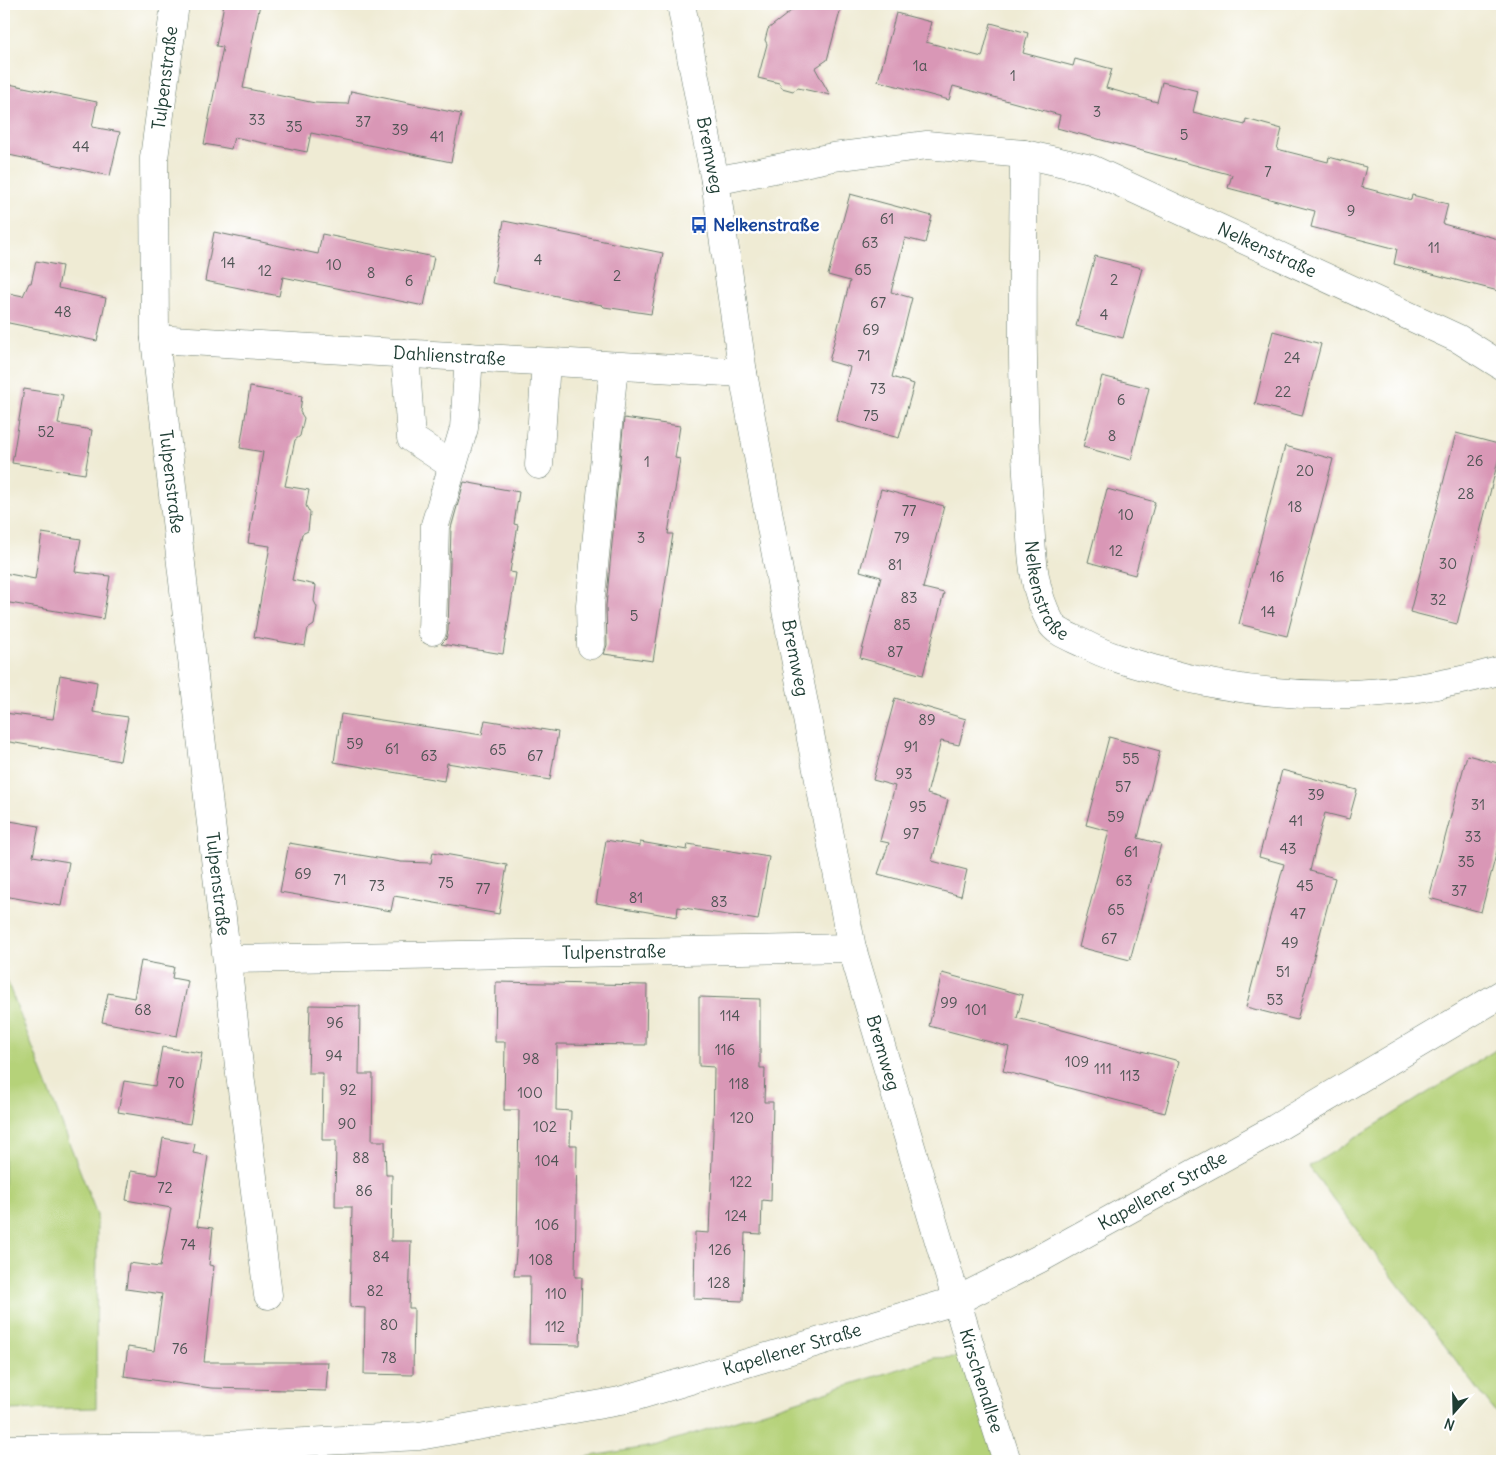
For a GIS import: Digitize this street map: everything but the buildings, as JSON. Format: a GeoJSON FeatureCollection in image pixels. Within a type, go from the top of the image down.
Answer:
{"type":"FeatureCollection","features":[{"type":"Feature","properties":{"kind":"street","name":"Tulpenstraße"},"geometry":{"type":"LineString","coordinates":[[175,4],[154,158],[155,339],[240,1074],[268,1295]]}},
{"type":"Feature","properties":{"kind":"street","name":"Bremweg"},"geometry":{"type":"LineString","coordinates":[[681,4],[715,182],[743,373],[790,632],[852,948],[958,1300]]}},
{"type":"Feature","properties":{"kind":"street","name":"Nelkenstraße"},"geometry":{"type":"LineString","coordinates":[[715,182],[833,157],[927,145],[1024,154],[1091,169],[1459,339],[1502,366]]}},
{"type":"Feature","properties":{"kind":"street","name":"Nelkenstraße"},"geometry":{"type":"LineString","coordinates":[[1024,154],[1022,314],[1026,466],[1035,586],[1052,626],[1104,654],[1195,681],[1276,694],[1364,694],[1457,683],[1502,670]]}},
{"type":"Feature","properties":{"kind":"street","name":"Dahlienstraße"},"geometry":{"type":"LineString","coordinates":[[155,339],[743,373]]}},
{"type":"Feature","properties":{"kind":"street"},"geometry":{"type":"LineString","coordinates":[[405,353],[411,438],[453,466]]}},
{"type":"Feature","properties":{"kind":"street"},"geometry":{"type":"LineString","coordinates":[[432,632],[435,525],[464,428],[468,357]]}},
{"type":"Feature","properties":{"kind":"street"},"geometry":{"type":"LineString","coordinates":[[539,465],[546,362]]}},
{"type":"Feature","properties":{"kind":"street"},"geometry":{"type":"LineString","coordinates":[[591,645],[590,605],[614,366]]}},
{"type":"Feature","properties":{"kind":"street","name":"Tulpenstraße"},"geometry":{"type":"LineString","coordinates":[[228,958],[852,948]]}},
{"type":"Feature","properties":{"kind":"street","name":"Kapellener Straße"},"geometry":{"type":"LineString","coordinates":[[4,1450],[208,1447],[419,1436],[620,1401],[958,1300],[1039,1259],[1272,1131],[1502,994]]}},
{"type":"Feature","properties":{"kind":"street","name":"Kirschenallee"},"geometry":{"type":"LineString","coordinates":[[958,1300],[971,1349],[1007,1461]]}},
{"type":"Feature","properties":{"kind":"green space"},"geometry":{"type":"Polygon","coordinates":[[[4,973],[97,1215],[96,1408],[4,1410],[4,973]]]}},
{"type":"Feature","properties":{"kind":"green space"},"geometry":{"type":"Polygon","coordinates":[[[1502,1046],[1502,1421],[1309,1167],[1502,1046]]]}},
{"type":"Feature","properties":{"kind":"green space"},"geometry":{"type":"Polygon","coordinates":[[[959,1357],[968,1370],[996,1461],[560,1461],[654,1446],[934,1358],[959,1357]]]}},
{"type":"Feature","properties":{"kind":"place","name":"Nelkenstraße"},"geometry":{"type":"Point","coordinates":[699,225]}}]}
